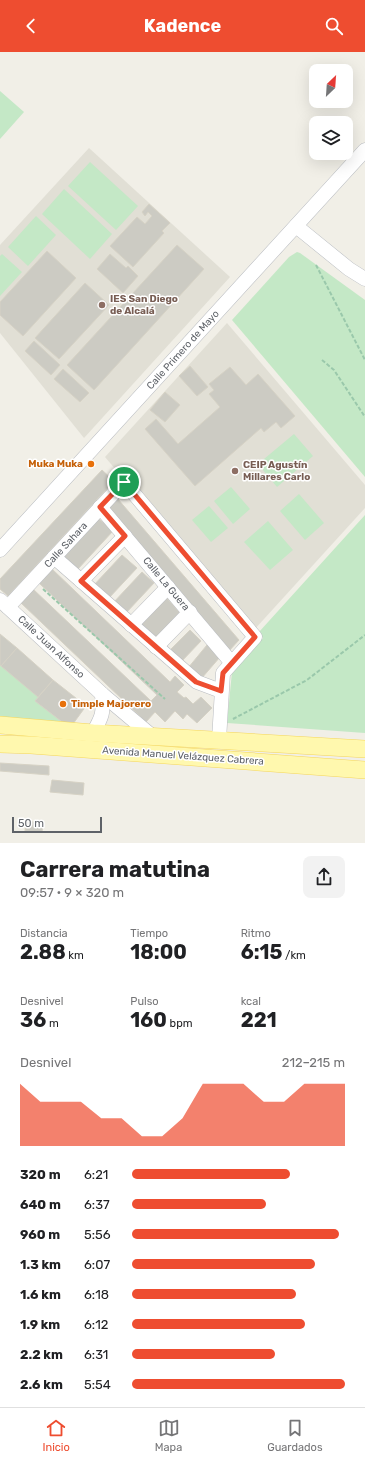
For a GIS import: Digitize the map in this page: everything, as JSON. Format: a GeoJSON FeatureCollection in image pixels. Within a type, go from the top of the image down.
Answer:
{"type":"FeatureCollection","features":[{"type":"Feature","properties":{"kind":"main road","name":"Avenida Manuel Velázquez Cabrera"},"geometry":{"type":"LineString","coordinates":[[0,725],[93,733],[365,749]]}},
{"type":"Feature","properties":{"kind":"main road","name":"Avenida Manuel Velázquez Cabrera"},"geometry":{"type":"LineString","coordinates":[[0,744],[31,745],[365,770]]}},
{"type":"Feature","properties":{"kind":"street","name":"Calle Primero de Mayo"},"geometry":{"type":"LineString","coordinates":[[0,550],[365,150]]}},
{"type":"Feature","properties":{"kind":"street"},"geometry":{"type":"LineString","coordinates":[[296,226],[349,269],[365,279]]}},
{"type":"Feature","properties":{"kind":"street","name":"Calle Sahara"},"geometry":{"type":"LineString","coordinates":[[4,604],[33,581],[124,482],[255,637],[231,662]]}},
{"type":"Feature","properties":{"kind":"street","name":"Calle La Guera"},"geometry":{"type":"LineString","coordinates":[[100,507],[231,662]]}},
{"type":"Feature","properties":{"kind":"street"},"geometry":{"type":"LineString","coordinates":[[81,581],[125,536]]}},
{"type":"Feature","properties":{"kind":"street"},"geometry":{"type":"LineString","coordinates":[[54,557],[196,682],[221,691]]}},
{"type":"Feature","properties":{"kind":"street"},"geometry":{"type":"LineString","coordinates":[[131,625],[168,587]]}},
{"type":"Feature","properties":{"kind":"street","name":"Calle Juan Alfonso"},"geometry":{"type":"LineString","coordinates":[[4,604],[102,694],[152,736]]}},
{"type":"Feature","properties":{"kind":"street"},"geometry":{"type":"LineString","coordinates":[[156,647],[190,612]]}},
{"type":"Feature","properties":{"kind":"street"},"geometry":{"type":"LineString","coordinates":[[219,740],[223,673],[231,662]]}},
{"type":"Feature","properties":{"kind":"street"},"geometry":{"type":"LineString","coordinates":[[93,733],[102,717],[104,708],[102,694]]}},
{"type":"Feature","properties":{"kind":"path"},"geometry":{"type":"LineString","coordinates":[[316,265],[365,360]]}},
{"type":"Feature","properties":{"kind":"path"},"geometry":{"type":"LineString","coordinates":[[322,360],[334,370],[365,417]]}},
{"type":"Feature","properties":{"kind":"path"},"geometry":{"type":"LineString","coordinates":[[33,581],[165,699]]}},
{"type":"Feature","properties":{"kind":"path"},"geometry":{"type":"LineString","coordinates":[[227,723],[307,680],[365,635]]}},
{"type":"Feature","properties":{"kind":"shaded area","name":"IES San Diego de Alcalá"},"geometry":{"type":"Polygon","coordinates":[[[89,148],[230,277],[84,438],[0,333],[0,245],[89,148]]]}},
{"type":"Feature","properties":{"kind":"shaded area","name":"CEIP Agustín Millares Carlo"},"geometry":{"type":"Polygon","coordinates":[[[227,323],[365,485],[365,508],[253,631],[105,457],[227,323]]]}},
{"type":"Feature","properties":{"kind":"green space"},"geometry":{"type":"Polygon","coordinates":[[[0,91],[24,112],[0,139],[0,91]]]}},
{"type":"Feature","properties":{"kind":"green space"},"geometry":{"type":"Polygon","coordinates":[[[90,162],[138,206],[116,230],[68,186],[90,162]]]}},
{"type":"Feature","properties":{"kind":"green space"},"geometry":{"type":"Polygon","coordinates":[[[64,189],[112,234],[90,259],[42,214],[64,189]]]}},
{"type":"Feature","properties":{"kind":"green space"},"geometry":{"type":"Polygon","coordinates":[[[36,216],[56,235],[28,266],[8,247],[36,216]]]}},
{"type":"Feature","properties":{"kind":"green space"},"geometry":{"type":"Polygon","coordinates":[[[297,252],[365,300],[365,477],[232,320],[289,257],[297,252]]]}},
{"type":"Feature","properties":{"kind":"green space"},"geometry":{"type":"Polygon","coordinates":[[[2,254],[22,272],[0,296],[0,256],[2,254]]]}},
{"type":"Feature","properties":{"kind":"green space"},"geometry":{"type":"Polygon","coordinates":[[[294,434],[313,456],[277,487],[258,464],[294,434]]]}},
{"type":"Feature","properties":{"kind":"green space"},"geometry":{"type":"Polygon","coordinates":[[[231,487],[250,509],[233,524],[214,501],[231,487]]]}},
{"type":"Feature","properties":{"kind":"green space"},"geometry":{"type":"Polygon","coordinates":[[[299,494],[324,523],[305,540],[280,511],[299,494]]]}},
{"type":"Feature","properties":{"kind":"green space"},"geometry":{"type":"Polygon","coordinates":[[[209,506],[228,528],[211,542],[192,520],[209,506]]]}},
{"type":"Feature","properties":{"kind":"green space"},"geometry":{"type":"Polygon","coordinates":[[[365,515],[365,733],[227,723],[232,672],[263,638],[259,632],[365,515]]]}},
{"type":"Feature","properties":{"kind":"green space"},"geometry":{"type":"Polygon","coordinates":[[[268,521],[293,550],[270,570],[244,542],[268,521]]]}},
{"type":"Feature","properties":{"kind":"green space"},"geometry":{"type":"Polygon","coordinates":[[[0,665],[39,696],[35,701],[70,728],[0,718],[0,665]]]}},
{"type":"Feature","properties":{"kind":"building"},"geometry":{"type":"Polygon","coordinates":[[[149,204],[170,223],[162,231],[164,233],[133,267],[110,246],[137,217],[145,224],[152,216],[148,212],[145,216],[142,212],[149,204]]]}},
{"type":"Feature","properties":{"kind":"building"},"geometry":{"type":"Polygon","coordinates":[[[177,245],[204,269],[94,390],[67,365],[177,245]]]}},
{"type":"Feature","properties":{"kind":"building"},"geometry":{"type":"Polygon","coordinates":[[[47,251],[76,278],[23,336],[0,315],[0,302],[47,251]]]}},
{"type":"Feature","properties":{"kind":"building"},"geometry":{"type":"Polygon","coordinates":[[[110,254],[126,268],[128,266],[138,276],[123,293],[97,269],[110,254]]]}},
{"type":"Feature","properties":{"kind":"building"},"geometry":{"type":"Polygon","coordinates":[[[85,283],[109,305],[59,359],[35,338],[85,283]]]}},
{"type":"Feature","properties":{"kind":"building"},"geometry":{"type":"Polygon","coordinates":[[[34,341],[60,365],[51,375],[25,351],[34,341]]]}},
{"type":"Feature","properties":{"kind":"building"},"geometry":{"type":"Polygon","coordinates":[[[190,366],[208,387],[197,396],[179,376],[190,366]]]}},
{"type":"Feature","properties":{"kind":"building"},"geometry":{"type":"Polygon","coordinates":[[[230,367],[246,385],[258,374],[295,416],[281,428],[276,422],[264,432],[261,428],[195,486],[145,429],[156,419],[178,444],[220,407],[209,394],[214,390],[209,384],[230,367]]]}},
{"type":"Feature","properties":{"kind":"building"},"geometry":{"type":"Polygon","coordinates":[[[63,369],[89,393],[80,402],[54,379],[63,369]]]}},
{"type":"Feature","properties":{"kind":"building"},"geometry":{"type":"Polygon","coordinates":[[[165,392],[180,405],[165,422],[150,410],[165,392]]]}},
{"type":"Feature","properties":{"kind":"building"},"geometry":{"type":"Polygon","coordinates":[[[102,470],[114,481],[8,596],[0,589],[0,579],[102,470]]]}},
{"type":"Feature","properties":{"kind":"building"},"geometry":{"type":"Polygon","coordinates":[[[117,498],[239,640],[228,652],[108,508],[117,498]]]}},
{"type":"Feature","properties":{"kind":"building"},"geometry":{"type":"Polygon","coordinates":[[[98,518],[113,531],[77,570],[63,557],[98,518]]]}},
{"type":"Feature","properties":{"kind":"building"},"geometry":{"type":"Polygon","coordinates":[[[122,555],[137,568],[108,599],[93,586],[122,555]]]}},
{"type":"Feature","properties":{"kind":"building"},"geometry":{"type":"Polygon","coordinates":[[[52,569],[170,682],[175,676],[184,685],[177,692],[184,698],[186,697],[193,704],[201,697],[212,708],[197,723],[187,714],[183,719],[175,711],[165,722],[155,712],[146,722],[20,602],[33,589],[151,701],[157,695],[39,583],[52,569]]]}},
{"type":"Feature","properties":{"kind":"building"},"geometry":{"type":"Polygon","coordinates":[[[142,572],[154,583],[125,614],[113,603],[142,572]]]}},
{"type":"Feature","properties":{"kind":"building"},"geometry":{"type":"Polygon","coordinates":[[[165,596],[180,613],[156,640],[139,624],[165,596]]]}},
{"type":"Feature","properties":{"kind":"building"},"geometry":{"type":"Polygon","coordinates":[[[190,630],[201,641],[180,663],[168,652],[190,630]]]}},
{"type":"Feature","properties":{"kind":"building"},"geometry":{"type":"Polygon","coordinates":[[[0,634],[17,648],[1,666],[0,665],[0,634]]]}},
{"type":"Feature","properties":{"kind":"building"},"geometry":{"type":"Polygon","coordinates":[[[207,645],[220,657],[201,679],[188,668],[207,645]]]}},
{"type":"Feature","properties":{"kind":"building"},"geometry":{"type":"Polygon","coordinates":[[[17,648],[53,680],[38,697],[1,666],[17,648]]]}},
{"type":"Feature","properties":{"kind":"building"},"geometry":{"type":"Polygon","coordinates":[[[53,680],[86,706],[70,728],[35,701],[53,680]]]}},
{"type":"Feature","properties":{"kind":"building"},"geometry":{"type":"Polygon","coordinates":[[[0,763],[49,766],[49,775],[0,771],[0,763]]]}},
{"type":"Feature","properties":{"kind":"building"},"geometry":{"type":"Polygon","coordinates":[[[52,780],[84,783],[83,795],[50,792],[52,780]]]}},
{"type":"Feature","properties":{"kind":"building"},"geometry":{"type":"Polygon","coordinates":[[[26,821],[43,823],[42,832],[25,831],[26,821]]]}},
{"type":"Feature","properties":{"kind":"place","name":"IES San Diego de Alcalá"},"geometry":{"type":"Point","coordinates":[102,305]}},
{"type":"Feature","properties":{"kind":"place","name":"Muka Muka"},"geometry":{"type":"Point","coordinates":[91,464]}},
{"type":"Feature","properties":{"kind":"place","name":"CEIP Agustín Millares Carlo"},"geometry":{"type":"Point","coordinates":[235,471]}},
{"type":"Feature","properties":{"kind":"place","name":"Timple Majorero"},"geometry":{"type":"Point","coordinates":[63,704]}},
{"type":"Feature","properties":{"kind":"route"},"geometry":{"type":"LineString","coordinates":[[124,482],[255,637],[231,662],[223,673],[221,691],[196,682],[81,581],[125,536],[100,507],[124,482]]}}]}
